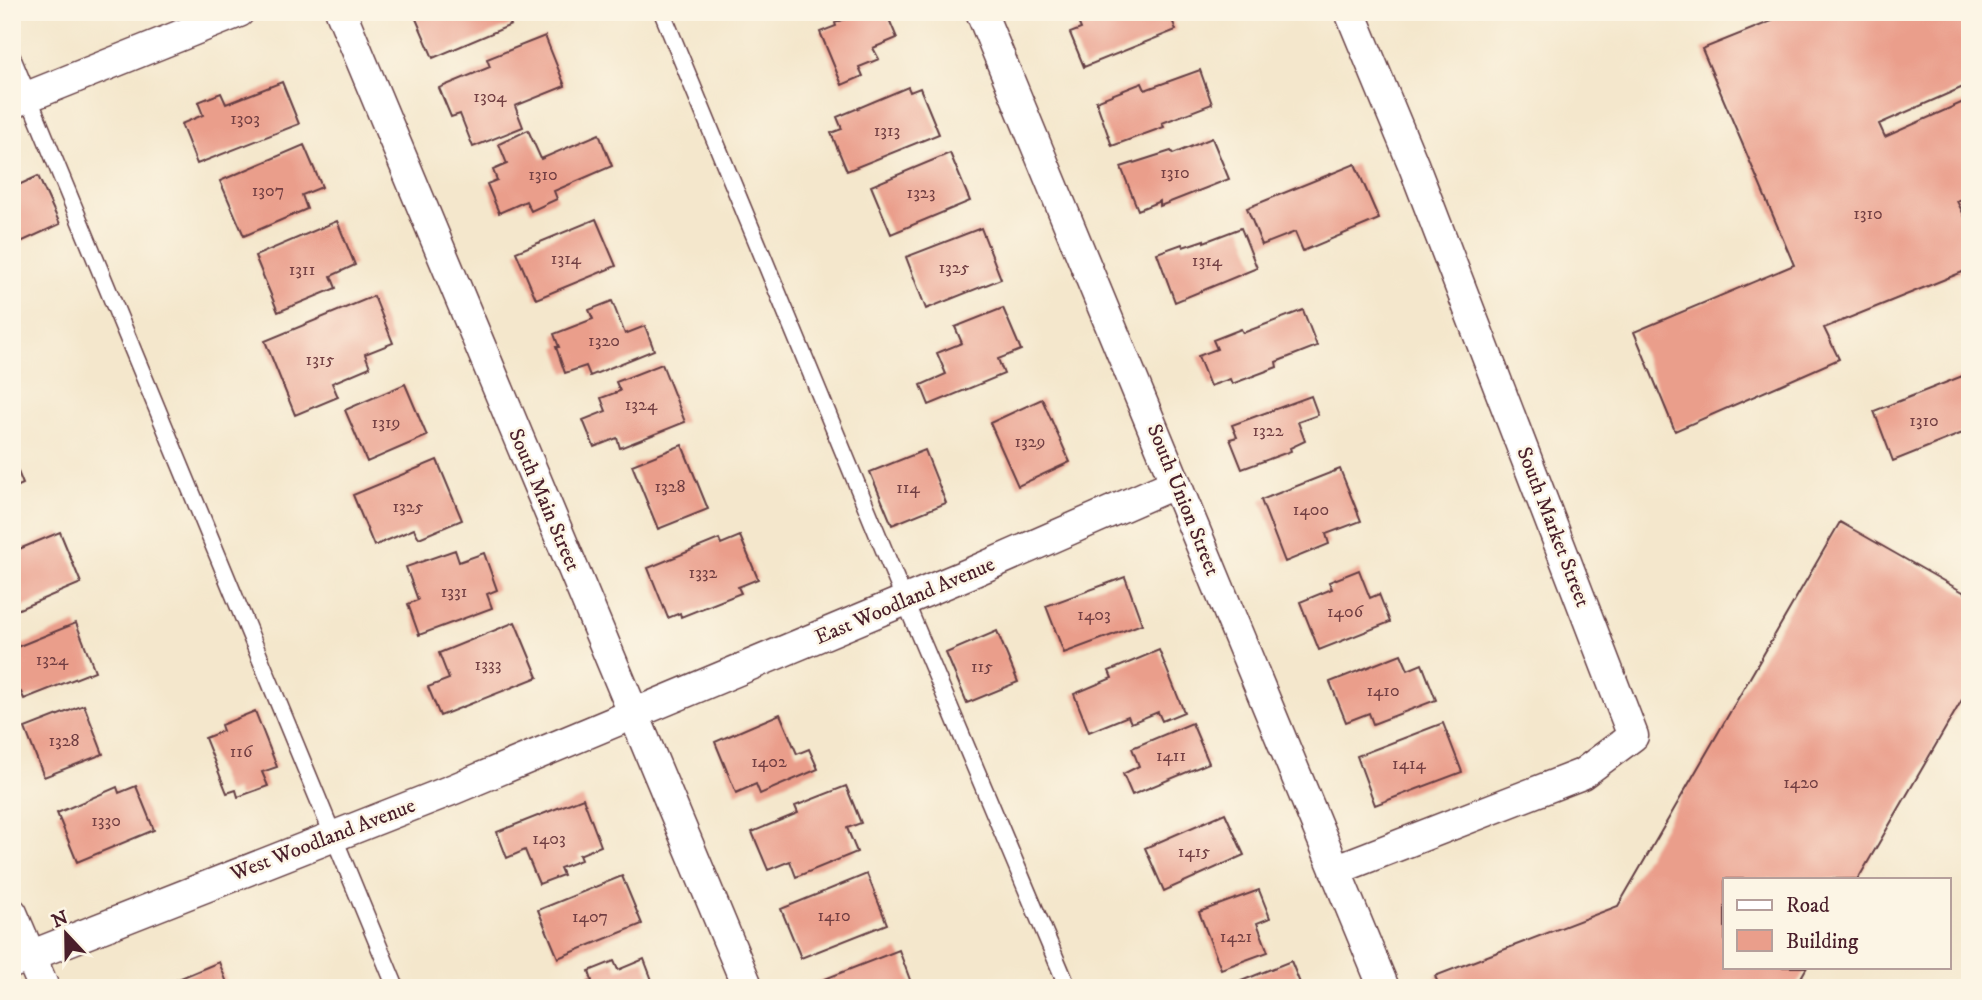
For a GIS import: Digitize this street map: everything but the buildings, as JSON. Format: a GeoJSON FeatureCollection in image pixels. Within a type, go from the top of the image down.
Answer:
{"type":"FeatureCollection","features":[{"type":"Feature","properties":{"kind":"street"},"geometry":{"type":"LineString","coordinates":[[20,100],[239,12]]}},
{"type":"Feature","properties":{"kind":"street","name":"South Main Street"},"geometry":{"type":"LineString","coordinates":[[341,12],[748,988]]}},
{"type":"Feature","properties":{"kind":"street","name":"South Union Street"},"geometry":{"type":"LineString","coordinates":[[981,12],[1384,988]]}},
{"type":"Feature","properties":{"kind":"street","name":"South Market Street"},"geometry":{"type":"LineString","coordinates":[[1335,870],[1582,774],[1633,736],[1418,177],[1350,12]]}},
{"type":"Feature","properties":{"kind":"street","name":"East Woodland Avenue"},"geometry":{"type":"LineString","coordinates":[[633,715],[1176,483]]}},
{"type":"Feature","properties":{"kind":"street","name":"West Woodland Avenue"},"geometry":{"type":"LineString","coordinates":[[21,960],[454,789],[633,715]]}},
{"type":"Feature","properties":{"kind":"street"},"geometry":{"type":"LineString","coordinates":[[12,913],[21,960],[44,988]]}},
{"type":"Feature","properties":{"kind":"lane"},"geometry":{"type":"LineString","coordinates":[[662,12],[1068,988]]}},
{"type":"Feature","properties":{"kind":"lane"},"geometry":{"type":"LineString","coordinates":[[12,57],[20,100],[396,988]]}}]}
